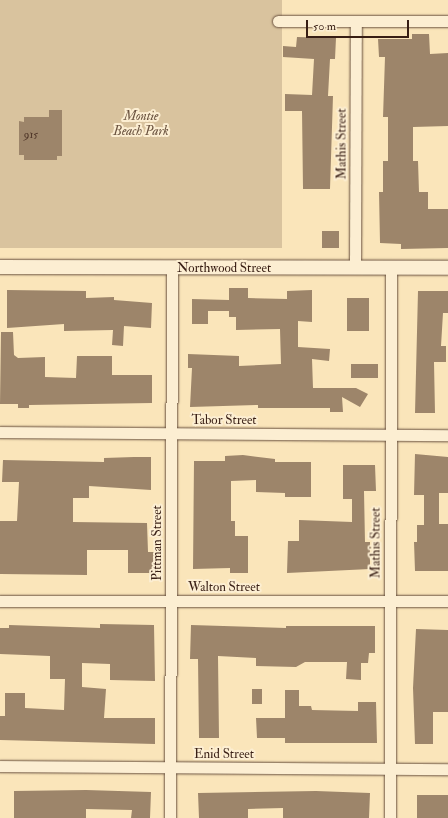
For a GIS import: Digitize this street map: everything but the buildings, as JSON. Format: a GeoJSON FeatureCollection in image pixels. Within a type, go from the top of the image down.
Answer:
{"type":"FeatureCollection","features":[{"type":"Feature","properties":{"kind":"street"},"geometry":{"type":"LineString","coordinates":[[278,21],[448,21]]}},
{"type":"Feature","properties":{"kind":"street","name":"Mathis Street"},"geometry":{"type":"LineString","coordinates":[[355,267],[356,21]]}},
{"type":"Feature","properties":{"kind":"street","name":"Northwood Street"},"geometry":{"type":"LineString","coordinates":[[0,267],[448,268]]}},
{"type":"Feature","properties":{"kind":"street","name":"Pittman Street"},"geometry":{"type":"LineString","coordinates":[[170,818],[172,268]]}},
{"type":"Feature","properties":{"kind":"street","name":"Mathis Street"},"geometry":{"type":"LineString","coordinates":[[390,818],[391,268]]}},
{"type":"Feature","properties":{"kind":"street","name":"Tabor Street"},"geometry":{"type":"LineString","coordinates":[[0,432],[448,435]]}},
{"type":"Feature","properties":{"kind":"street","name":"Walton Street"},"geometry":{"type":"LineString","coordinates":[[0,602],[448,601]]}},
{"type":"Feature","properties":{"kind":"street","name":"Enid Street"},"geometry":{"type":"LineString","coordinates":[[0,766],[448,769]]}},
{"type":"Feature","properties":{"kind":"green space","name":"Montie Beach Park"},"geometry":{"type":"Polygon","coordinates":[[[0,0],[282,0],[282,248],[0,248],[0,0]]]}}]}
